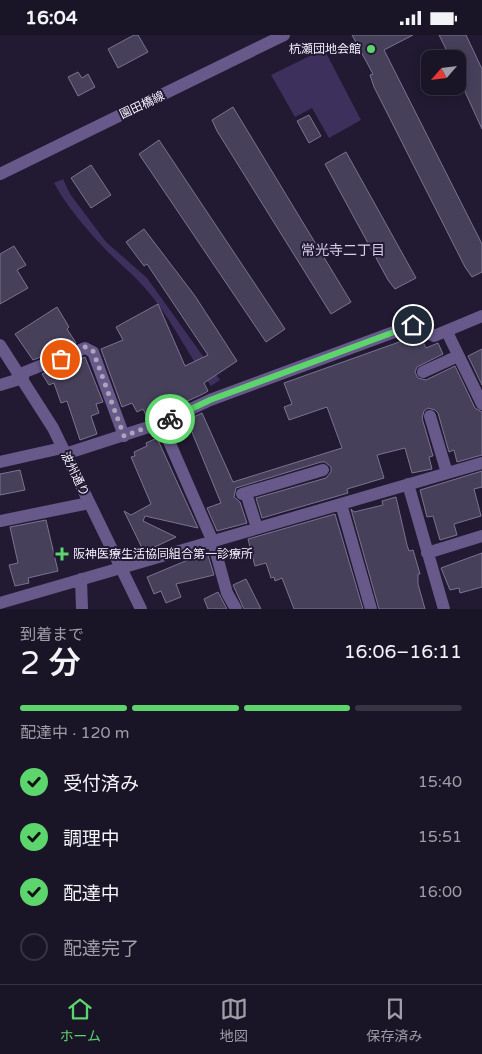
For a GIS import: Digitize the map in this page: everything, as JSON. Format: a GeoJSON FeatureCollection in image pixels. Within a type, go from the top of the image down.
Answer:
{"type":"FeatureCollection","features":[{"type":"Feature","properties":{"kind":"street","name":"園田橋線"},"geometry":{"type":"LineString","coordinates":[[0,174],[284,35]]}},
{"type":"Feature","properties":{"kind":"street"},"geometry":{"type":"LineString","coordinates":[[0,462],[64,451],[124,436],[160,423],[210,400],[413,325],[434,336],[482,316]]}},
{"type":"Feature","properties":{"kind":"street"},"geometry":{"type":"LineString","coordinates":[[447,332],[482,404]]}},
{"type":"Feature","properties":{"kind":"street","name":"波州通り"},"geometry":{"type":"LineString","coordinates":[[0,345],[22,376],[64,451],[141,609]]}},
{"type":"Feature","properties":{"kind":"street"},"geometry":{"type":"LineString","coordinates":[[0,385],[85,347],[93,351],[124,436]]}},
{"type":"Feature","properties":{"kind":"street"},"geometry":{"type":"LineString","coordinates":[[423,372],[458,356]]}},
{"type":"Feature","properties":{"kind":"street"},"geometry":{"type":"LineString","coordinates":[[430,416],[447,473]]}},
{"type":"Feature","properties":{"kind":"street"},"geometry":{"type":"LineString","coordinates":[[160,423],[213,542],[227,593],[236,609]]}},
{"type":"Feature","properties":{"kind":"street"},"geometry":{"type":"LineString","coordinates":[[0,603],[482,463]]}},
{"type":"Feature","properties":{"kind":"street"},"geometry":{"type":"LineString","coordinates":[[257,528],[244,494],[323,470]]}},
{"type":"Feature","properties":{"kind":"street"},"geometry":{"type":"LineString","coordinates":[[408,484],[444,609]]}},
{"type":"Feature","properties":{"kind":"street"},"geometry":{"type":"LineString","coordinates":[[0,521],[90,503]]}},
{"type":"Feature","properties":{"kind":"street"},"geometry":{"type":"LineString","coordinates":[[341,504],[371,609]]}},
{"type":"Feature","properties":{"kind":"street"},"geometry":{"type":"LineString","coordinates":[[427,553],[482,537]]}},
{"type":"Feature","properties":{"kind":"street"},"geometry":{"type":"LineString","coordinates":[[81,579],[82,609]]}},
{"type":"Feature","properties":{"kind":"shaded area"},"geometry":{"type":"Polygon","coordinates":[[[324,49],[361,120],[329,138],[312,108],[295,117],[271,75],[324,49]]]}},
{"type":"Feature","properties":{"kind":"shaded area"},"geometry":{"type":"Polygon","coordinates":[[[63,179],[70,194],[106,242],[147,278],[220,380],[211,386],[149,292],[106,250],[78,218],[54,183],[63,179]]]}},
{"type":"Feature","properties":{"kind":"building"},"geometry":{"type":"Polygon","coordinates":[[[134,35],[138,35],[148,52],[118,68],[108,49],[134,35]]]}},
{"type":"Feature","properties":{"kind":"building"},"geometry":{"type":"Polygon","coordinates":[[[352,35],[413,35],[384,50],[482,244],[482,272],[472,277],[465,267],[374,87],[370,75],[373,74],[352,35]]]}},
{"type":"Feature","properties":{"kind":"building"},"geometry":{"type":"Polygon","coordinates":[[[439,35],[466,35],[482,69],[482,129],[466,94],[466,50],[446,50],[439,35]]]}},
{"type":"Feature","properties":{"kind":"building"},"geometry":{"type":"Polygon","coordinates":[[[78,72],[82,78],[88,74],[95,87],[78,96],[68,77],[78,72]]]}},
{"type":"Feature","properties":{"kind":"building"},"geometry":{"type":"Polygon","coordinates":[[[233,107],[351,302],[331,314],[217,131],[212,120],[233,107]]]}},
{"type":"Feature","properties":{"kind":"building"},"geometry":{"type":"Polygon","coordinates":[[[309,115],[321,136],[309,143],[297,121],[309,115]]]}},
{"type":"Feature","properties":{"kind":"building"},"geometry":{"type":"Polygon","coordinates":[[[159,140],[285,329],[266,342],[139,154],[159,140]]]}},
{"type":"Feature","properties":{"kind":"building"},"geometry":{"type":"Polygon","coordinates":[[[346,152],[416,278],[395,289],[388,280],[325,164],[346,152]]]}},
{"type":"Feature","properties":{"kind":"building"},"geometry":{"type":"Polygon","coordinates":[[[91,165],[111,195],[91,208],[71,178],[91,165]]]}},
{"type":"Feature","properties":{"kind":"building"},"geometry":{"type":"Polygon","coordinates":[[[144,229],[195,296],[237,361],[204,383],[208,391],[148,419],[143,409],[137,412],[132,403],[122,407],[101,349],[123,340],[116,327],[158,304],[185,366],[208,355],[147,264],[144,266],[126,242],[144,229]]]}},
{"type":"Feature","properties":{"kind":"building"},"geometry":{"type":"Polygon","coordinates":[[[14,246],[26,265],[17,270],[28,288],[0,304],[0,254],[14,246]]]}},
{"type":"Feature","properties":{"kind":"building"},"geometry":{"type":"Polygon","coordinates":[[[57,307],[76,343],[33,360],[15,334],[57,307]]]}},
{"type":"Feature","properties":{"kind":"building"},"geometry":{"type":"Polygon","coordinates":[[[416,336],[423,342],[426,348],[438,343],[443,354],[417,367],[415,372],[418,378],[426,380],[455,366],[475,408],[482,412],[482,455],[457,462],[454,450],[449,452],[438,413],[428,408],[424,411],[422,418],[433,456],[429,457],[432,469],[412,473],[405,448],[377,455],[384,478],[347,489],[348,493],[262,518],[256,498],[326,478],[331,472],[331,467],[325,462],[321,462],[236,488],[234,497],[240,502],[247,523],[217,531],[207,508],[221,503],[187,420],[202,413],[233,482],[342,448],[327,407],[289,420],[284,407],[292,404],[284,383],[416,336]]]}},
{"type":"Feature","properties":{"kind":"building"},"geometry":{"type":"Polygon","coordinates":[[[482,349],[482,385],[468,356],[482,349]]]}},
{"type":"Feature","properties":{"kind":"building"},"geometry":{"type":"Polygon","coordinates":[[[85,357],[103,402],[96,404],[99,413],[91,416],[97,434],[80,440],[67,401],[61,403],[54,383],[49,385],[42,374],[85,357]]]}},
{"type":"Feature","properties":{"kind":"building"},"geometry":{"type":"Polygon","coordinates":[[[157,438],[198,528],[145,516],[143,521],[176,537],[144,552],[124,511],[131,515],[151,504],[131,457],[135,456],[134,452],[147,446],[146,443],[157,438]]]}},
{"type":"Feature","properties":{"kind":"building"},"geometry":{"type":"Polygon","coordinates":[[[20,470],[25,490],[0,495],[0,474],[20,470]]]}},
{"type":"Feature","properties":{"kind":"building"},"geometry":{"type":"Polygon","coordinates":[[[482,471],[482,487],[474,489],[481,516],[454,524],[457,535],[440,540],[433,516],[427,517],[420,490],[482,471]]]}},
{"type":"Feature","properties":{"kind":"building"},"geometry":{"type":"Polygon","coordinates":[[[396,497],[407,545],[409,551],[413,550],[420,574],[418,574],[418,584],[425,609],[379,609],[351,509],[354,512],[383,505],[382,501],[396,497]]]}},
{"type":"Feature","properties":{"kind":"building"},"geometry":{"type":"Polygon","coordinates":[[[335,514],[363,609],[294,609],[282,578],[275,581],[274,577],[271,578],[266,563],[255,566],[248,539],[335,514]]]}},
{"type":"Feature","properties":{"kind":"building"},"geometry":{"type":"Polygon","coordinates":[[[46,520],[58,571],[28,578],[29,583],[15,586],[9,565],[18,563],[10,527],[46,520]]]}},
{"type":"Feature","properties":{"kind":"building"},"geometry":{"type":"Polygon","coordinates":[[[207,552],[214,575],[176,584],[181,597],[166,603],[161,591],[154,594],[147,577],[207,552]]]}},
{"type":"Feature","properties":{"kind":"building"},"geometry":{"type":"Polygon","coordinates":[[[482,553],[482,587],[460,593],[459,588],[450,590],[441,568],[482,553]]]}},
{"type":"Feature","properties":{"kind":"building"},"geometry":{"type":"Polygon","coordinates":[[[246,579],[261,609],[244,609],[233,585],[246,579]]]}},
{"type":"Feature","properties":{"kind":"building"},"geometry":{"type":"Polygon","coordinates":[[[218,592],[227,609],[208,609],[204,599],[218,592]]]}},
{"type":"Feature","properties":{"kind":"way so far"},"geometry":{"type":"LineString","coordinates":[[61,359],[85,347],[93,351],[124,436],[170,419]]}},
{"type":"Feature","properties":{"kind":"place","name":"杭瀬団地会館"},"geometry":{"type":"Point","coordinates":[371,49]}},
{"type":"Feature","properties":{"kind":"place","name":"阪神医療生活協同組合第一診療所"},"geometry":{"type":"Point","coordinates":[62,554]}},
{"type":"Feature","properties":{"kind":"district","name":"常光寺二丁目"},"geometry":{"type":"Point","coordinates":[343,250]}},
{"type":"Feature","properties":{"kind":"route"},"geometry":{"type":"LineString","coordinates":[[170,419],[210,400],[413,325]]}}]}
